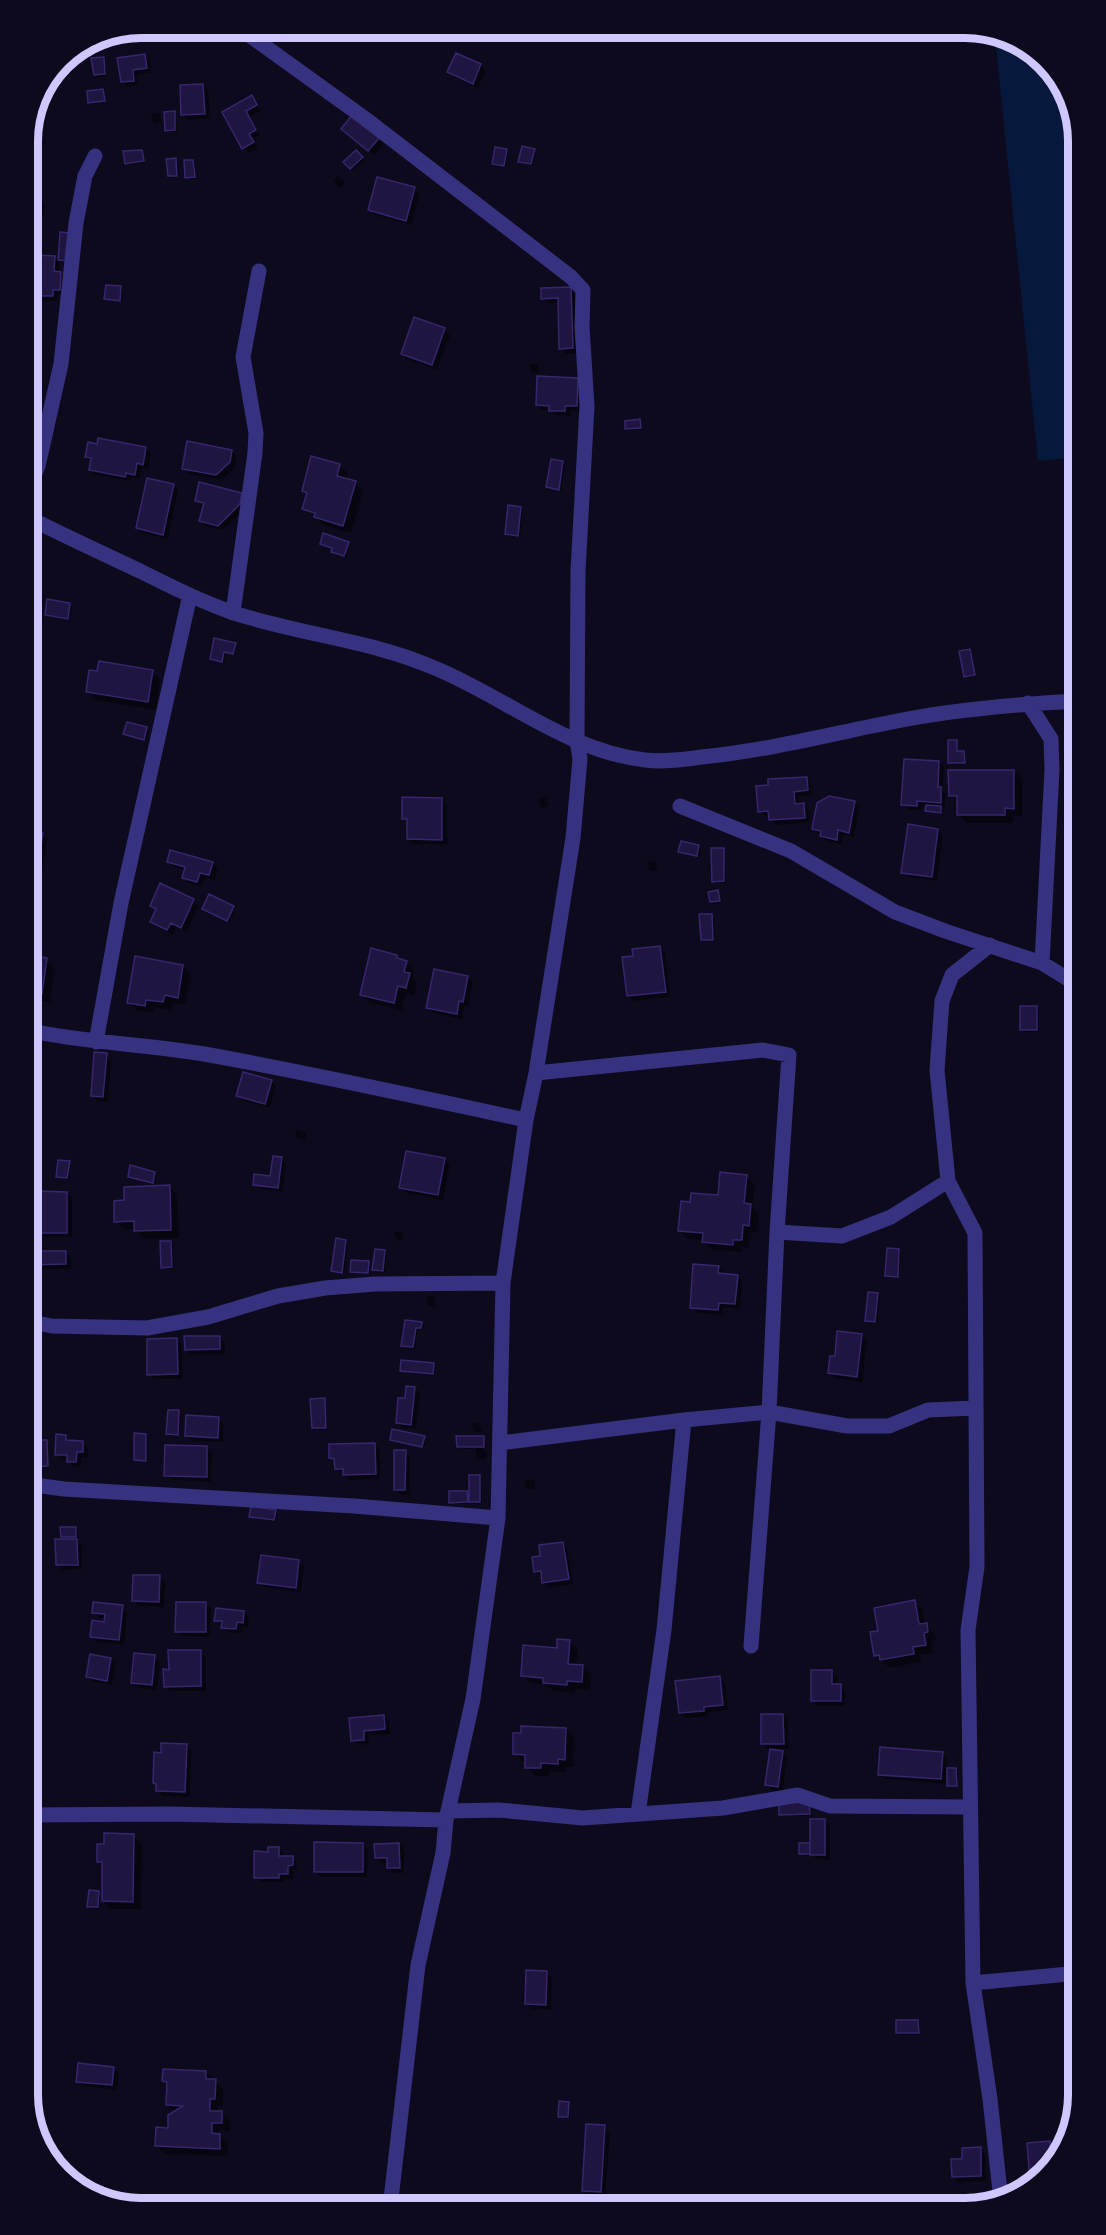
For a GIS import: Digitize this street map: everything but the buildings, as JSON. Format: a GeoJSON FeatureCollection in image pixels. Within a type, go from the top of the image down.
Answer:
{"type":"FeatureCollection","features":[{"type":"Feature","properties":{"kind":"street"},"geometry":{"type":"LineString","coordinates":[[253,38],[373,124],[571,277],[583,290],[582,327],[587,406],[578,571],[578,741],[580,759],[573,838],[536,1073],[526,1120],[503,1283],[498,1518],[473,1699],[447,1816],[443,1853],[418,1965],[391,2197]]}},
{"type":"Feature","properties":{"kind":"street"},"geometry":{"type":"LineString","coordinates":[[38,466],[61,364],[76,223],[85,176],[95,156]]}},
{"type":"Feature","properties":{"kind":"street"},"geometry":{"type":"LineString","coordinates":[[233,612],[255,443],[252,405],[243,357],[259,272]]}},
{"type":"Feature","properties":{"kind":"street"},"geometry":{"type":"LineString","coordinates":[[38,522],[190,595],[233,612],[288,628],[392,651],[438,669],[485,692],[533,721],[578,741],[645,760],[674,760],[754,751],[900,720],[1028,703],[1068,701]]}},
{"type":"Feature","properties":{"kind":"street"},"geometry":{"type":"LineString","coordinates":[[96,1042],[121,903],[190,595]]}},
{"type":"Feature","properties":{"kind":"street"},"geometry":{"type":"LineString","coordinates":[[1028,703],[1051,739],[1051,804],[1042,963]]}},
{"type":"Feature","properties":{"kind":"street"},"geometry":{"type":"LineString","coordinates":[[680,806],[791,851],[895,912],[964,938],[1042,963],[1068,979]]}},
{"type":"Feature","properties":{"kind":"street"},"geometry":{"type":"LineString","coordinates":[[990,945],[952,975],[942,1001],[937,1070],[948,1181],[975,1233],[977,1567],[968,1630],[973,1983],[990,2099],[1000,2192]]}},
{"type":"Feature","properties":{"kind":"street"},"geometry":{"type":"LineString","coordinates":[[38,1032],[96,1042],[127,1043],[202,1054],[526,1120]]}},
{"type":"Feature","properties":{"kind":"street"},"geometry":{"type":"LineString","coordinates":[[536,1073],[763,1050],[789,1055],[777,1232],[769,1412],[751,1646]]}},
{"type":"Feature","properties":{"kind":"street"},"geometry":{"type":"LineString","coordinates":[[777,1232],[842,1236],[891,1217],[948,1181]]}},
{"type":"Feature","properties":{"kind":"street"},"geometry":{"type":"LineString","coordinates":[[38,1323],[52,1326],[147,1328],[208,1317],[278,1296],[325,1288],[375,1284],[503,1283]]}},
{"type":"Feature","properties":{"kind":"street"},"geometry":{"type":"LineString","coordinates":[[500,1443],[769,1412],[847,1426],[889,1426],[928,1410],[976,1408]]}},
{"type":"Feature","properties":{"kind":"street"},"geometry":{"type":"LineString","coordinates":[[638,1814],[664,1630],[684,1420]]}},
{"type":"Feature","properties":{"kind":"street"},"geometry":{"type":"LineString","coordinates":[[38,1485],[64,1489],[354,1506],[498,1518]]}},
{"type":"Feature","properties":{"kind":"street"},"geometry":{"type":"LineString","coordinates":[[38,1815],[447,1816],[499,1810],[583,1818],[723,1808],[798,1795],[830,1806],[970,1807]]}},
{"type":"Feature","properties":{"kind":"street"},"geometry":{"type":"LineString","coordinates":[[973,1983],[1068,1974]]}},
{"type":"Feature","properties":{"kind":"water"},"geometry":{"type":"Polygon","coordinates":[[[996,42],[1023,55],[1038,68],[1055,89],[1067,120],[1068,458],[1038,461],[996,42]]]}}]}
